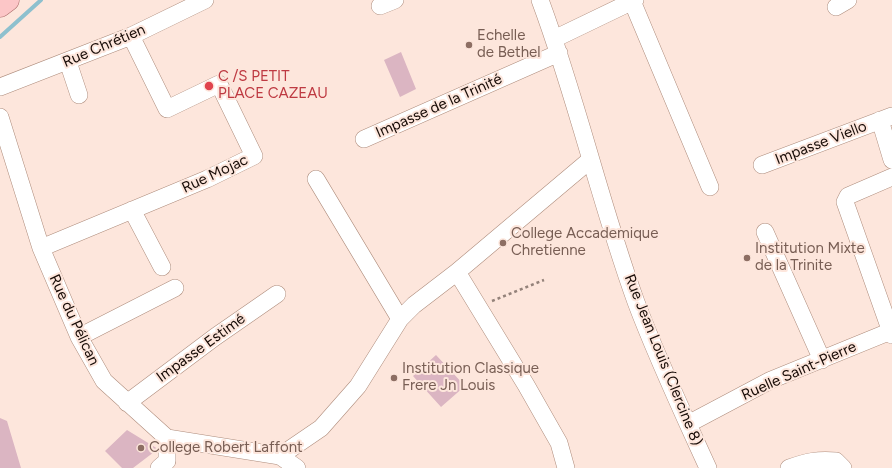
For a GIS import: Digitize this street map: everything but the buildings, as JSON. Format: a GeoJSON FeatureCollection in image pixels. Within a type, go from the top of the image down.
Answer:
{"type":"FeatureCollection","features":[{"type":"Feature","properties":{"kind":"main road"},"geometry":{"type":"LineString","coordinates":[[0,6],[8,0]]}},
{"type":"Feature","properties":{"kind":"street","name":"Rue Chrétien"},"geometry":{"type":"LineString","coordinates":[[0,87],[68,62],[131,36],[205,0]]}},
{"type":"Feature","properties":{"kind":"street","name":"Rue Jean Louis (Clercine 8)"},"geometry":{"type":"LineString","coordinates":[[540,0],[557,46],[590,160],[636,302],[708,468]]}},
{"type":"Feature","properties":{"kind":"street","name":"Impasse de la Trinité"},"geometry":{"type":"LineString","coordinates":[[364,139],[557,46],[633,1]]}},
{"type":"Feature","properties":{"kind":"street"},"geometry":{"type":"LineString","coordinates":[[633,1],[710,187]]}},
{"type":"Feature","properties":{"kind":"street","name":"Rue Mojac"},"geometry":{"type":"LineString","coordinates":[[42,248],[207,179],[254,156],[219,84],[167,109],[131,36]]}},
{"type":"Feature","properties":{"kind":"street"},"geometry":{"type":"LineString","coordinates":[[68,62],[79,95]]}},
{"type":"Feature","properties":{"kind":"street","name":"Rue du Pélican"},"geometry":{"type":"LineString","coordinates":[[0,117],[7,169],[79,337],[104,381],[167,438]]}},
{"type":"Feature","properties":{"kind":"street"},"geometry":{"type":"LineString","coordinates":[[886,118],[892,160]]}},
{"type":"Feature","properties":{"kind":"street","name":"Impasse Viello"},"geometry":{"type":"LineString","coordinates":[[762,165],[886,118]]}},
{"type":"Feature","properties":{"kind":"street"},"geometry":{"type":"LineString","coordinates":[[280,456],[321,428],[358,386],[400,319],[414,305],[456,272],[590,160]]}},
{"type":"Feature","properties":{"kind":"street"},"geometry":{"type":"LineString","coordinates":[[891,333],[845,202],[848,196],[892,177]]}},
{"type":"Feature","properties":{"kind":"street"},"geometry":{"type":"LineString","coordinates":[[316,179],[400,319]]}},
{"type":"Feature","properties":{"kind":"street"},"geometry":{"type":"LineString","coordinates":[[132,210],[162,267]]}},
{"type":"Feature","properties":{"kind":"street"},"geometry":{"type":"LineString","coordinates":[[765,232],[822,360]]}},
{"type":"Feature","properties":{"kind":"street"},"geometry":{"type":"LineString","coordinates":[[456,272],[478,306],[559,443],[566,468]]}},
{"type":"Feature","properties":{"kind":"street"},"geometry":{"type":"LineString","coordinates":[[79,337],[175,288]]}},
{"type":"Feature","properties":{"kind":"street","name":"Impasse Estimé"},"geometry":{"type":"LineString","coordinates":[[127,403],[215,337],[277,294]]}},
{"type":"Feature","properties":{"kind":"street","name":"Ruelle Saint-Pierre"},"geometry":{"type":"LineString","coordinates":[[688,424],[771,380],[891,333]]}},
{"type":"Feature","properties":{"kind":"street"},"geometry":{"type":"LineString","coordinates":[[159,468],[167,461],[167,438],[280,456],[297,468]]}},
{"type":"Feature","properties":{"kind":"street"},"geometry":{"type":"LineString","coordinates":[[789,468],[813,460],[824,459],[836,461],[842,468]]}},
{"type":"Feature","properties":{"kind":"path"},"geometry":{"type":"LineString","coordinates":[[478,306],[544,280]]}},
{"type":"Feature","properties":{"kind":"waterway"},"geometry":{"type":"LineString","coordinates":[[0,37],[41,0]]}},
{"type":"Feature","properties":{"kind":"place","name":"Echelle de Bethel"},"geometry":{"type":"Point","coordinates":[469,45]}},
{"type":"Feature","properties":{"kind":"place","name":"C /S PETIT PLACE CAZEAU"},"geometry":{"type":"Point","coordinates":[209,86]}},
{"type":"Feature","properties":{"kind":"place","name":"College Accademique Chretienne"},"geometry":{"type":"Point","coordinates":[503,243]}},
{"type":"Feature","properties":{"kind":"place","name":"Institution Mixte de la Trinite"},"geometry":{"type":"Point","coordinates":[747,258]}},
{"type":"Feature","properties":{"kind":"place","name":"Institution Classique Frere Jn Louis"},"geometry":{"type":"Point","coordinates":[394,378]}},
{"type":"Feature","properties":{"kind":"place","name":"College Robert Laffont"},"geometry":{"type":"Point","coordinates":[141,448]}}]}
